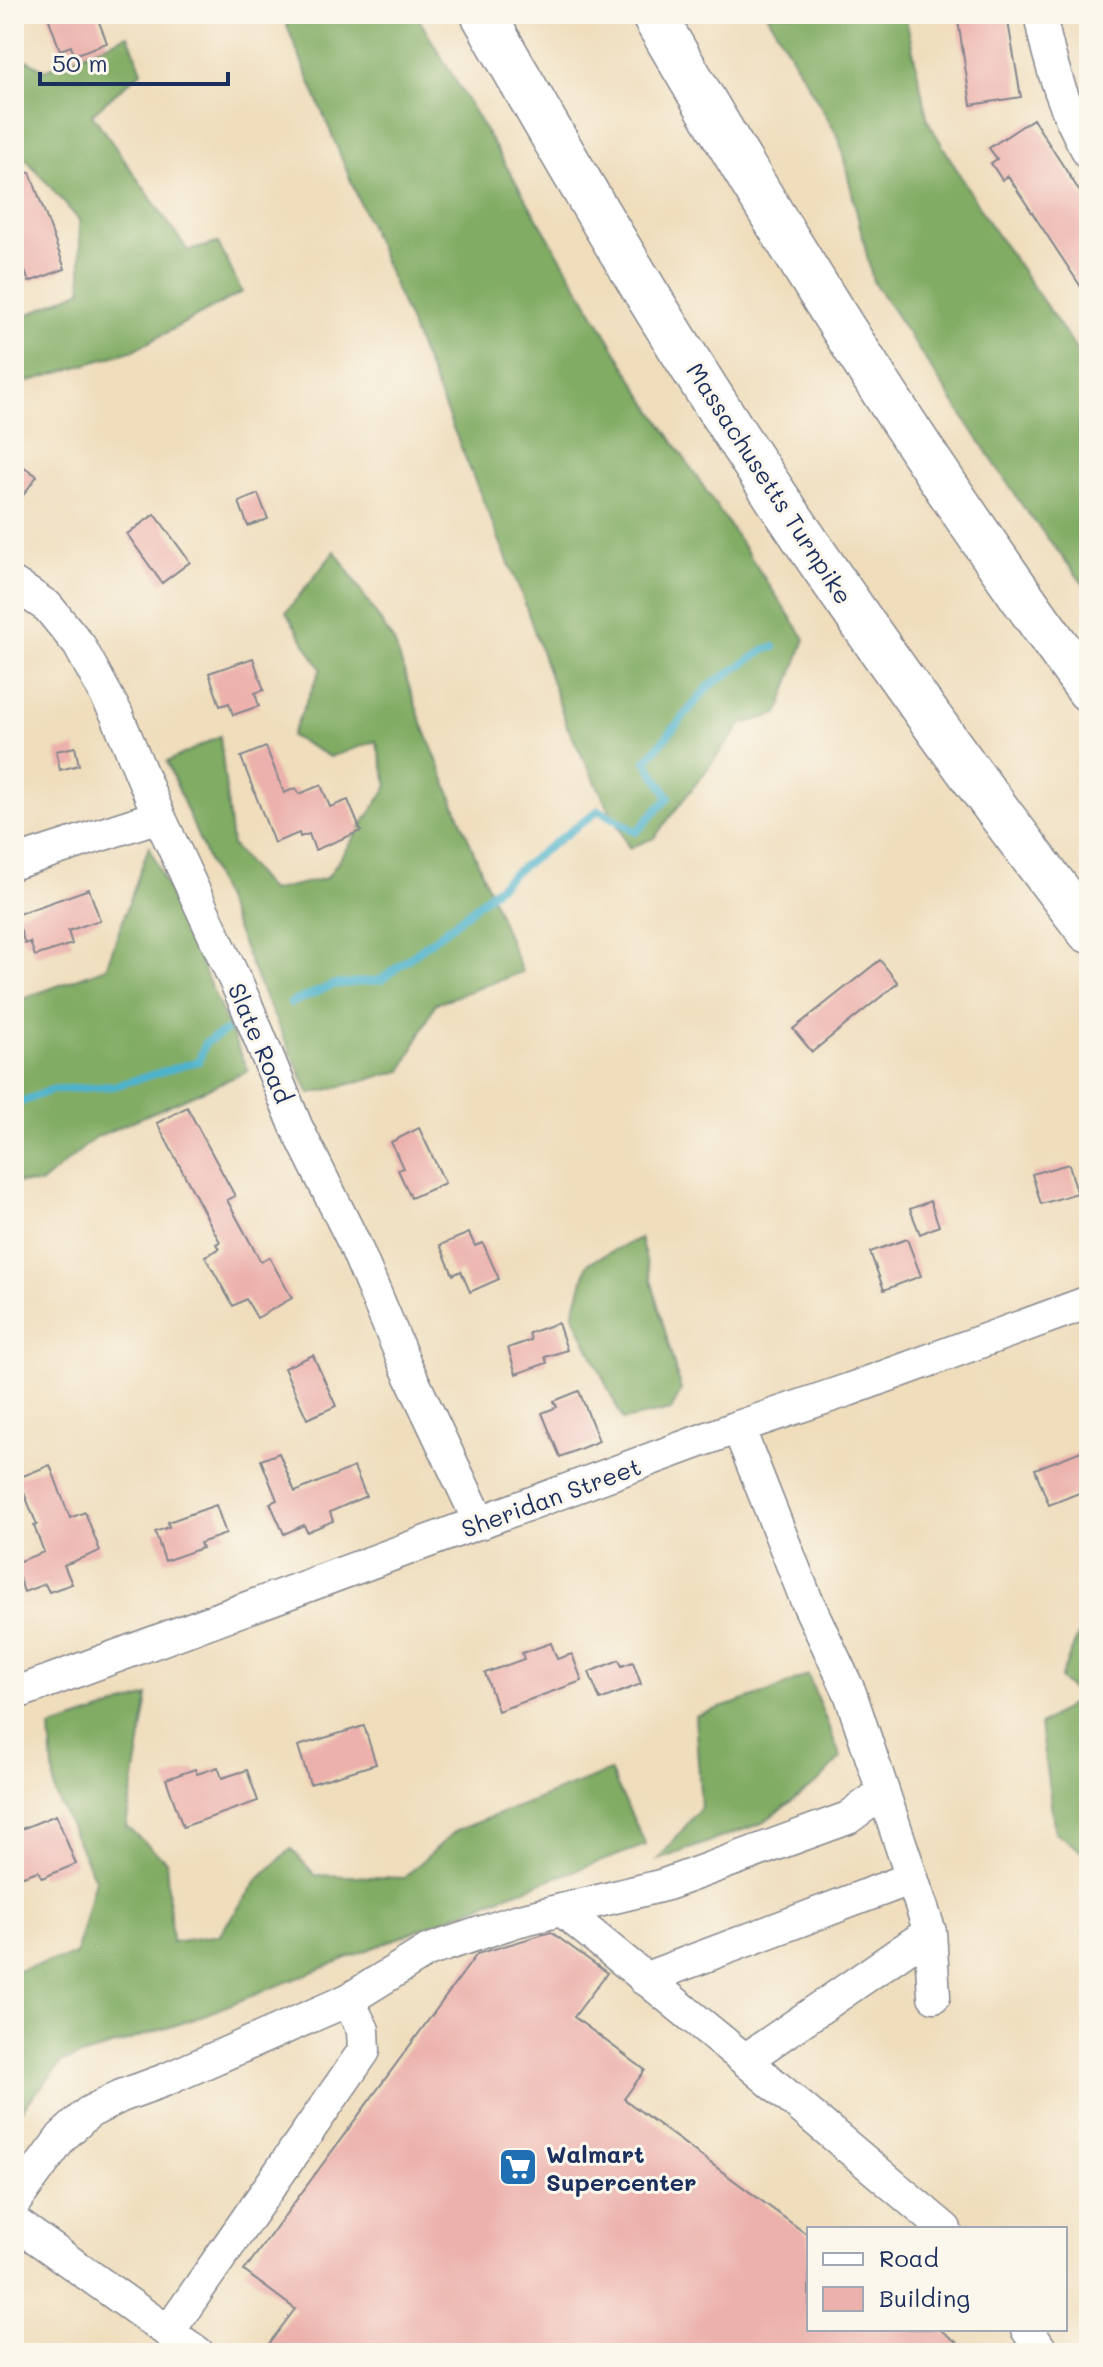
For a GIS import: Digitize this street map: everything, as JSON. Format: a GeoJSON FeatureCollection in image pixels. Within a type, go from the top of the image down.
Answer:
{"type":"FeatureCollection","features":[{"type":"Feature","properties":{"kind":"highway","name":"Massachusetts Turnpike"},"geometry":{"type":"LineString","coordinates":[[483,14],[551,134],[734,433],[905,684],[1089,931]]}},
{"type":"Feature","properties":{"kind":"highway"},"geometry":{"type":"LineString","coordinates":[[653,14],[823,300],[969,520],[1089,690]]}},
{"type":"Feature","properties":{"kind":"street"},"geometry":{"type":"LineString","coordinates":[[1040,14],[1065,107],[1089,153]]}},
{"type":"Feature","properties":{"kind":"street","name":"Slate Road"},"geometry":{"type":"LineString","coordinates":[[14,584],[48,607],[79,645],[116,713],[159,816],[245,1002],[296,1126],[354,1243],[405,1364],[480,1523]]}},
{"type":"Feature","properties":{"kind":"street"},"geometry":{"type":"LineString","coordinates":[[14,863],[159,816]]}},
{"type":"Feature","properties":{"kind":"street","name":"Sheridan Street"},"geometry":{"type":"LineString","coordinates":[[14,1694],[738,1427],[1089,1302]]}},
{"type":"Feature","properties":{"kind":"street"},"geometry":{"type":"LineString","coordinates":[[738,1427],[806,1599],[850,1693],[930,1932],[934,1996]]}},
{"type":"Feature","properties":{"kind":"street"},"geometry":{"type":"LineString","coordinates":[[14,2203],[62,2137],[88,2113],[121,2096],[165,2080],[348,2000],[427,1951],[516,1921],[664,1885],[848,1818],[882,1793]]}},
{"type":"Feature","properties":{"kind":"street"},"geometry":{"type":"LineString","coordinates":[[644,1979],[912,1878]]}},
{"type":"Feature","properties":{"kind":"street"},"geometry":{"type":"LineString","coordinates":[[562,1910],[943,2227]]}},
{"type":"Feature","properties":{"kind":"street"},"geometry":{"type":"LineString","coordinates":[[745,2060],[930,1932]]}},
{"type":"Feature","properties":{"kind":"street"},"geometry":{"type":"LineString","coordinates":[[169,2331],[364,2051],[363,2030],[348,2000]]}},
{"type":"Feature","properties":{"kind":"street"},"geometry":{"type":"LineString","coordinates":[[14,2222],[198,2353]]}},
{"type":"Feature","properties":{"kind":"street"},"geometry":{"type":"LineString","coordinates":[[1028,2331],[1043,2353]]}},
{"type":"Feature","properties":{"kind":"green space"},"geometry":{"type":"Polygon","coordinates":[[[282,14],[416,14],[641,393],[805,639],[778,714],[742,724],[654,838],[629,848],[567,726],[520,590],[282,14]]]}},
{"type":"Feature","properties":{"kind":"green space"},"geometry":{"type":"Polygon","coordinates":[[[767,14],[905,14],[928,121],[986,219],[1085,362],[1079,432],[1089,443],[1089,591],[1024,508],[873,281],[839,138],[767,14]]]}},
{"type":"Feature","properties":{"kind":"green space"},"geometry":{"type":"Polygon","coordinates":[[[128,35],[142,71],[92,114],[188,251],[218,243],[242,292],[134,350],[14,386],[14,321],[82,290],[79,220],[14,145],[14,53],[45,70],[128,35]]]}},
{"type":"Feature","properties":{"kind":"green space"},"geometry":{"type":"Polygon","coordinates":[[[335,551],[394,642],[420,718],[522,972],[435,1004],[402,1071],[310,1094],[259,984],[167,762],[220,736],[232,845],[270,891],[327,878],[388,786],[376,741],[330,757],[291,736],[321,669],[286,612],[335,551]]]}},
{"type":"Feature","properties":{"kind":"green space"},"geometry":{"type":"Polygon","coordinates":[[[149,846],[248,1071],[96,1137],[40,1184],[14,1182],[14,1002],[106,968],[149,846]]]}},
{"type":"Feature","properties":{"kind":"green space"},"geometry":{"type":"Polygon","coordinates":[[[640,1238],[681,1391],[671,1410],[623,1420],[573,1314],[588,1263],[640,1238]]]}},
{"type":"Feature","properties":{"kind":"green space"},"geometry":{"type":"Polygon","coordinates":[[[1082,1626],[1089,1628],[1089,1856],[1055,1832],[1040,1725],[1081,1698],[1060,1679],[1082,1626]]]}},
{"type":"Feature","properties":{"kind":"green space"},"geometry":{"type":"Polygon","coordinates":[[[808,1675],[841,1758],[819,1781],[762,1823],[658,1860],[701,1807],[695,1716],[767,1693],[808,1675]]]}},
{"type":"Feature","properties":{"kind":"green space"},"geometry":{"type":"Polygon","coordinates":[[[148,1696],[126,1826],[166,1861],[172,1942],[219,1935],[258,1880],[291,1849],[315,1875],[404,1878],[455,1831],[610,1771],[646,1845],[496,1899],[191,2020],[62,2062],[14,2119],[14,1971],[76,1955],[95,1879],[55,1794],[50,1728],[148,1696]]]}},
{"type":"Feature","properties":{"kind":"building"},"geometry":{"type":"Polygon","coordinates":[[[47,14],[96,14],[107,43],[74,55],[71,46],[60,50],[47,14]]]}},
{"type":"Feature","properties":{"kind":"building"},"geometry":{"type":"Polygon","coordinates":[[[957,14],[1007,16],[1021,97],[971,105],[957,14]]]}},
{"type":"Feature","properties":{"kind":"building"},"geometry":{"type":"Polygon","coordinates":[[[1033,119],[1089,206],[1089,299],[1008,176],[1002,180],[991,163],[997,159],[989,148],[1033,119]]]}},
{"type":"Feature","properties":{"kind":"building"},"geometry":{"type":"Polygon","coordinates":[[[30,172],[65,269],[29,282],[14,242],[14,178],[30,172]]]}},
{"type":"Feature","properties":{"kind":"building"},"geometry":{"type":"Polygon","coordinates":[[[14,460],[37,476],[14,508],[14,460]]]}},
{"type":"Feature","properties":{"kind":"building"},"geometry":{"type":"Polygon","coordinates":[[[258,494],[268,519],[248,526],[239,502],[258,494]]]}},
{"type":"Feature","properties":{"kind":"building"},"geometry":{"type":"Polygon","coordinates":[[[155,514],[190,562],[162,583],[127,534],[155,514]]]}},
{"type":"Feature","properties":{"kind":"building"},"geometry":{"type":"Polygon","coordinates":[[[253,658],[264,690],[255,693],[259,706],[233,715],[229,703],[220,706],[209,673],[253,658]]]}},
{"type":"Feature","properties":{"kind":"building"},"geometry":{"type":"Polygon","coordinates":[[[75,747],[79,765],[60,770],[56,751],[75,747]]]}},
{"type":"Feature","properties":{"kind":"building"},"geometry":{"type":"Polygon","coordinates":[[[266,747],[284,793],[296,788],[299,794],[321,785],[330,807],[348,800],[361,831],[315,850],[309,834],[300,837],[299,833],[274,843],[241,757],[266,747]]]}},
{"type":"Feature","properties":{"kind":"building"},"geometry":{"type":"Polygon","coordinates":[[[89,889],[100,920],[68,931],[72,944],[35,956],[30,942],[25,944],[15,915],[89,889]]]}},
{"type":"Feature","properties":{"kind":"building"},"geometry":{"type":"Polygon","coordinates":[[[880,960],[898,983],[812,1052],[793,1029],[880,960]]]}},
{"type":"Feature","properties":{"kind":"building"},"geometry":{"type":"Polygon","coordinates":[[[187,1107],[235,1196],[227,1200],[261,1262],[269,1257],[292,1298],[257,1318],[246,1299],[233,1306],[205,1256],[219,1249],[216,1244],[220,1242],[157,1123],[187,1107]]]}},
{"type":"Feature","properties":{"kind":"building"},"geometry":{"type":"Polygon","coordinates":[[[419,1128],[445,1183],[411,1198],[398,1170],[403,1168],[391,1142],[419,1128]]]}},
{"type":"Feature","properties":{"kind":"building"},"geometry":{"type":"Polygon","coordinates":[[[1069,1164],[1077,1193],[1041,1204],[1032,1174],[1069,1164]]]}},
{"type":"Feature","properties":{"kind":"building"},"geometry":{"type":"Polygon","coordinates":[[[930,1201],[939,1226],[920,1234],[910,1209],[930,1201]]]}},
{"type":"Feature","properties":{"kind":"building"},"geometry":{"type":"Polygon","coordinates":[[[469,1233],[475,1246],[483,1243],[499,1279],[470,1292],[461,1271],[453,1275],[440,1245],[469,1233]]]}},
{"type":"Feature","properties":{"kind":"building"},"geometry":{"type":"Polygon","coordinates":[[[907,1239],[921,1276],[884,1290],[870,1252],[907,1239]]]}},
{"type":"Feature","properties":{"kind":"building"},"geometry":{"type":"Polygon","coordinates":[[[558,1323],[567,1350],[545,1357],[547,1363],[516,1374],[508,1348],[531,1340],[529,1333],[558,1323]]]}},
{"type":"Feature","properties":{"kind":"building"},"geometry":{"type":"Polygon","coordinates":[[[313,1355],[336,1406],[307,1419],[284,1368],[313,1355]]]}},
{"type":"Feature","properties":{"kind":"building"},"geometry":{"type":"Polygon","coordinates":[[[579,1391],[599,1441],[560,1457],[542,1413],[557,1407],[554,1401],[579,1391]]]}},
{"type":"Feature","properties":{"kind":"building"},"geometry":{"type":"Polygon","coordinates":[[[1089,1448],[1089,1489],[1049,1505],[1035,1469],[1089,1448]]]}},
{"type":"Feature","properties":{"kind":"building"},"geometry":{"type":"Polygon","coordinates":[[[279,1453],[295,1492],[354,1467],[366,1496],[330,1512],[333,1521],[307,1532],[304,1525],[284,1534],[270,1503],[277,1500],[261,1460],[279,1453]]]}},
{"type":"Feature","properties":{"kind":"building"},"geometry":{"type":"Polygon","coordinates":[[[50,1465],[70,1518],[85,1512],[100,1551],[64,1565],[72,1584],[49,1592],[45,1584],[24,1592],[14,1563],[44,1552],[18,1478],[50,1465]]]}},
{"type":"Feature","properties":{"kind":"building"},"geometry":{"type":"Polygon","coordinates":[[[216,1505],[226,1534],[200,1543],[202,1548],[165,1561],[155,1532],[169,1527],[168,1522],[216,1505]]]}},
{"type":"Feature","properties":{"kind":"building"},"geometry":{"type":"Polygon","coordinates":[[[551,1643],[557,1659],[572,1654],[582,1681],[498,1711],[485,1673],[524,1659],[522,1653],[551,1643]]]}},
{"type":"Feature","properties":{"kind":"building"},"geometry":{"type":"Polygon","coordinates":[[[619,1660],[622,1666],[633,1662],[641,1684],[600,1700],[589,1672],[619,1660]]]}},
{"type":"Feature","properties":{"kind":"building"},"geometry":{"type":"Polygon","coordinates":[[[364,1726],[376,1764],[310,1784],[298,1746],[364,1726]]]}},
{"type":"Feature","properties":{"kind":"building"},"geometry":{"type":"Polygon","coordinates":[[[218,1767],[222,1778],[247,1770],[258,1801],[183,1827],[166,1779],[195,1769],[197,1774],[218,1767]]]}},
{"type":"Feature","properties":{"kind":"building"},"geometry":{"type":"Polygon","coordinates":[[[56,1815],[76,1864],[42,1878],[38,1871],[14,1879],[14,1832],[56,1815]]]}},
{"type":"Feature","properties":{"kind":"building","name":"Walmart Supercenter"},"geometry":{"type":"Polygon","coordinates":[[[551,1932],[607,1973],[574,2017],[645,2070],[624,2099],[807,2235],[807,2331],[942,2331],[971,2353],[262,2353],[295,2309],[244,2271],[477,1954],[551,1932]]]}},
{"type":"Feature","properties":{"kind":"waterway"},"geometry":{"type":"LineString","coordinates":[[291,1003],[333,985],[381,980],[515,872],[599,810],[636,832],[669,797],[646,761],[709,686],[766,649],[774,647]]}},
{"type":"Feature","properties":{"kind":"waterway"},"geometry":{"type":"LineString","coordinates":[[14,1105],[51,1090],[114,1086],[199,1061],[205,1043],[225,1031]]}},
{"type":"Feature","properties":{"kind":"place","name":"Walmart Supercenter"},"geometry":{"type":"Point","coordinates":[518,2167]}}]}
